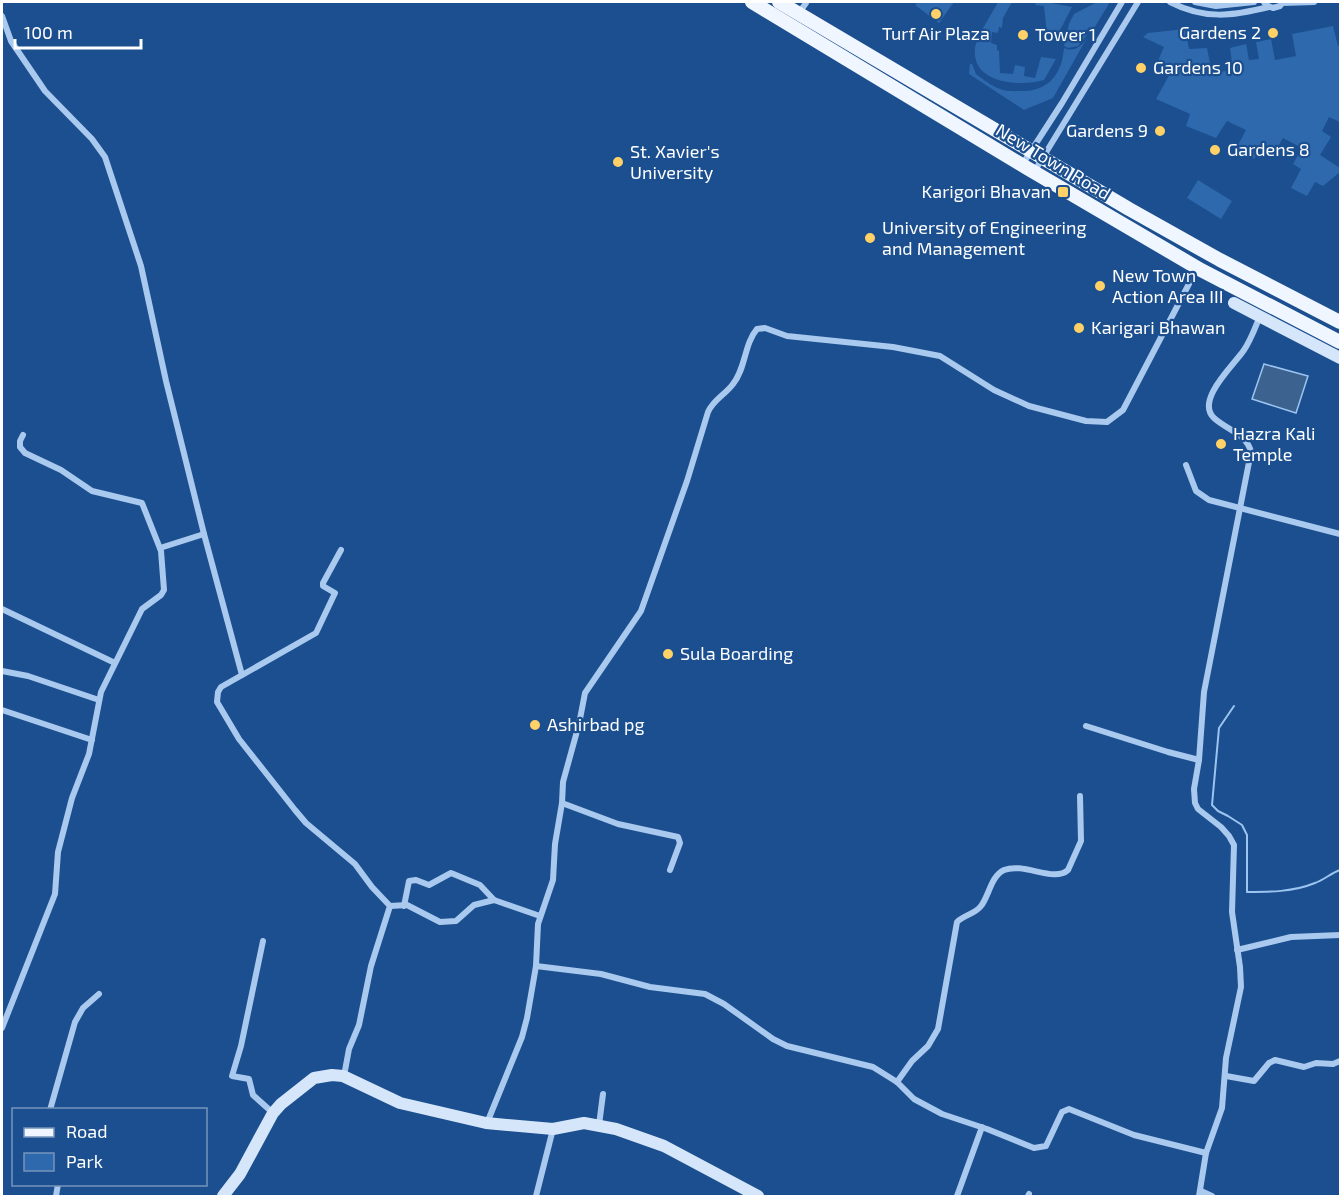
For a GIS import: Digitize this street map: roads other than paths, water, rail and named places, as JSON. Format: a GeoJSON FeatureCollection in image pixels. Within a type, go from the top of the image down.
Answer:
{"type":"FeatureCollection","features":[{"type":"Feature","properties":{"kind":"main road","name":"New Town Road"},"geometry":{"type":"LineString","coordinates":[[752,2],[1201,270],[1341,342]]}},
{"type":"Feature","properties":{"kind":"main road","name":"New Town Road"},"geometry":{"type":"LineString","coordinates":[[779,2],[802,8],[1129,209],[1220,260],[1326,309],[1341,322]]}},
{"type":"Feature","properties":{"kind":"street"},"geometry":{"type":"LineString","coordinates":[[1028,168],[1038,153],[1062,103],[1122,2]]}},
{"type":"Feature","properties":{"kind":"street"},"geometry":{"type":"LineString","coordinates":[[1028,168],[1138,2]]}},
{"type":"Feature","properties":{"kind":"street"},"geometry":{"type":"LineString","coordinates":[[1170,2],[1191,12],[1214,15],[1277,7],[1283,2],[1314,2]]}},
{"type":"Feature","properties":{"kind":"street"},"geometry":{"type":"LineString","coordinates":[[1195,2],[1216,6],[1254,2]]}},
{"type":"Feature","properties":{"kind":"street"},"geometry":{"type":"LineString","coordinates":[[1264,2],[1269,7]]}},
{"type":"Feature","properties":{"kind":"street"},"geometry":{"type":"LineString","coordinates":[[2,16],[11,41],[45,91],[92,139],[105,157],[141,266],[166,381],[242,675]]}},
{"type":"Feature","properties":{"kind":"street"},"geometry":{"type":"LineString","coordinates":[[486,1123],[522,1037],[536,966],[540,916],[553,880],[564,773],[579,724],[585,693],[641,611],[712,402],[726,392],[736,380],[757,328],[765,328],[787,336],[893,347],[940,356],[994,390],[1029,406],[1086,421],[1107,422],[1123,410],[1191,280]]}},
{"type":"Feature","properties":{"kind":"street"},"geometry":{"type":"LineString","coordinates":[[1234,303],[1341,357]]}},
{"type":"Feature","properties":{"kind":"street"},"geometry":{"type":"LineString","coordinates":[[1212,1197],[1200,1194],[1200,1179],[1206,1154],[1220,1117],[1228,1049],[1240,987],[1238,951],[1232,912],[1234,845],[1225,831],[1205,816],[1195,803],[1194,789],[1199,760],[1204,692],[1251,452],[1249,444],[1214,418],[1209,411],[1209,404],[1217,384],[1249,341],[1260,316]]}},
{"type":"Feature","properties":{"kind":"street"},"geometry":{"type":"LineString","coordinates":[[2,1028],[56,894],[58,852],[72,798],[89,754],[99,700],[142,609],[164,593],[160,548],[142,503],[92,491],[60,470],[25,453],[20,447],[23,435]]}},
{"type":"Feature","properties":{"kind":"street"},"geometry":{"type":"LineString","coordinates":[[1186,465],[1196,491],[1209,500],[1341,534]]}},
{"type":"Feature","properties":{"kind":"street"},"geometry":{"type":"LineString","coordinates":[[160,548],[204,534]]}},
{"type":"Feature","properties":{"kind":"street"},"geometry":{"type":"LineString","coordinates":[[341,550],[322,585],[335,593],[316,633],[221,687],[217,698],[219,707],[239,739],[306,823],[355,864],[369,884],[390,906],[404,906],[428,914],[440,922],[456,921],[474,905],[494,900]]}},
{"type":"Feature","properties":{"kind":"street"},"geometry":{"type":"LineString","coordinates":[[2,609],[115,663]]}},
{"type":"Feature","properties":{"kind":"street"},"geometry":{"type":"LineString","coordinates":[[2,671],[28,676],[99,700]]}},
{"type":"Feature","properties":{"kind":"street"},"geometry":{"type":"LineString","coordinates":[[2,710],[92,740]]}},
{"type":"Feature","properties":{"kind":"street"},"geometry":{"type":"LineString","coordinates":[[1086,726],[1199,760]]}},
{"type":"Feature","properties":{"kind":"street"},"geometry":{"type":"LineString","coordinates":[[897,1082],[912,1061],[928,1046],[938,1029],[957,922],[980,907],[996,877],[1004,870],[1036,870],[1055,876],[1065,874],[1081,841],[1080,796]]}},
{"type":"Feature","properties":{"kind":"street"},"geometry":{"type":"LineString","coordinates":[[562,803],[627,826],[678,837],[680,843],[670,870]]}},
{"type":"Feature","properties":{"kind":"street"},"geometry":{"type":"LineString","coordinates":[[404,906],[410,881],[416,880],[429,885],[451,873],[480,885],[494,900],[540,916]]}},
{"type":"Feature","properties":{"kind":"street"},"geometry":{"type":"LineString","coordinates":[[344,1076],[349,1049],[359,1025],[371,966],[390,906]]}},
{"type":"Feature","properties":{"kind":"street"},"geometry":{"type":"LineString","coordinates":[[1238,951],[1291,937],[1341,935]]}},
{"type":"Feature","properties":{"kind":"street"},"geometry":{"type":"LineString","coordinates":[[263,940],[241,1046],[232,1076],[249,1079],[253,1095],[273,1113]]}},
{"type":"Feature","properties":{"kind":"street"},"geometry":{"type":"LineString","coordinates":[[536,966],[590,972],[650,987],[705,994],[787,1046],[866,1065],[897,1082],[911,1097],[922,1104],[948,1117],[982,1127],[1034,1148],[1046,1146],[1062,1112],[1069,1109],[1134,1135],[1206,1154]]}},
{"type":"Feature","properties":{"kind":"street"},"geometry":{"type":"LineString","coordinates":[[51,1108],[75,1022],[83,1008],[99,994]]}},
{"type":"Feature","properties":{"kind":"street"},"geometry":{"type":"LineString","coordinates":[[1226,1076],[1254,1081],[1269,1063],[1275,1060],[1304,1067],[1316,1063],[1333,1064],[1341,1060]]}},
{"type":"Feature","properties":{"kind":"street"},"geometry":{"type":"LineString","coordinates":[[223,1197],[240,1174],[273,1113],[281,1104],[314,1078],[332,1075],[344,1076],[400,1103],[486,1123],[553,1129],[584,1124],[599,1125],[664,1146],[758,1197]]}},
{"type":"Feature","properties":{"kind":"street"},"geometry":{"type":"LineString","coordinates":[[599,1125],[603,1094]]}},
{"type":"Feature","properties":{"kind":"street"},"geometry":{"type":"LineString","coordinates":[[957,1197],[982,1127]]}},
{"type":"Feature","properties":{"kind":"street"},"geometry":{"type":"LineString","coordinates":[[536,1197],[553,1129]]}},
{"type":"Feature","properties":{"kind":"waterway"},"geometry":{"type":"LineString","coordinates":[[1234,706],[1219,728],[1212,805],[1242,825],[1247,835],[1247,892],[1272,892],[1307,886],[1340,870]]}},
{"type":"Feature","properties":{"kind":"place","name":"Turf Air Plaza"},"geometry":{"type":"Point","coordinates":[936,14]}},
{"type":"Feature","properties":{"kind":"place","name":"Gardens 2"},"geometry":{"type":"Point","coordinates":[1273,33]}},
{"type":"Feature","properties":{"kind":"place","name":"Tower 1"},"geometry":{"type":"Point","coordinates":[1023,35]}},
{"type":"Feature","properties":{"kind":"place","name":"Gardens 10"},"geometry":{"type":"Point","coordinates":[1141,68]}},
{"type":"Feature","properties":{"kind":"place","name":"Gardens 9"},"geometry":{"type":"Point","coordinates":[1160,131]}},
{"type":"Feature","properties":{"kind":"place","name":"Gardens 8"},"geometry":{"type":"Point","coordinates":[1215,150]}},
{"type":"Feature","properties":{"kind":"place","name":"St. Xavier's University"},"geometry":{"type":"Point","coordinates":[618,162]}},
{"type":"Feature","properties":{"kind":"place","name":"Karigori Bhavan"},"geometry":{"type":"Point","coordinates":[1063,192]}},
{"type":"Feature","properties":{"kind":"place","name":"University of Engineering and Management"},"geometry":{"type":"Point","coordinates":[870,238]}},
{"type":"Feature","properties":{"kind":"place","name":"New Town Action Area III"},"geometry":{"type":"Point","coordinates":[1100,286]}},
{"type":"Feature","properties":{"kind":"place","name":"Karigari Bhawan"},"geometry":{"type":"Point","coordinates":[1079,328]}},
{"type":"Feature","properties":{"kind":"place","name":"Hazra Kali Temple"},"geometry":{"type":"Point","coordinates":[1221,444]}},
{"type":"Feature","properties":{"kind":"place","name":"Sula Boarding"},"geometry":{"type":"Point","coordinates":[668,654]}},
{"type":"Feature","properties":{"kind":"place","name":"Ashirbad pg"},"geometry":{"type":"Point","coordinates":[535,725]}}]}
